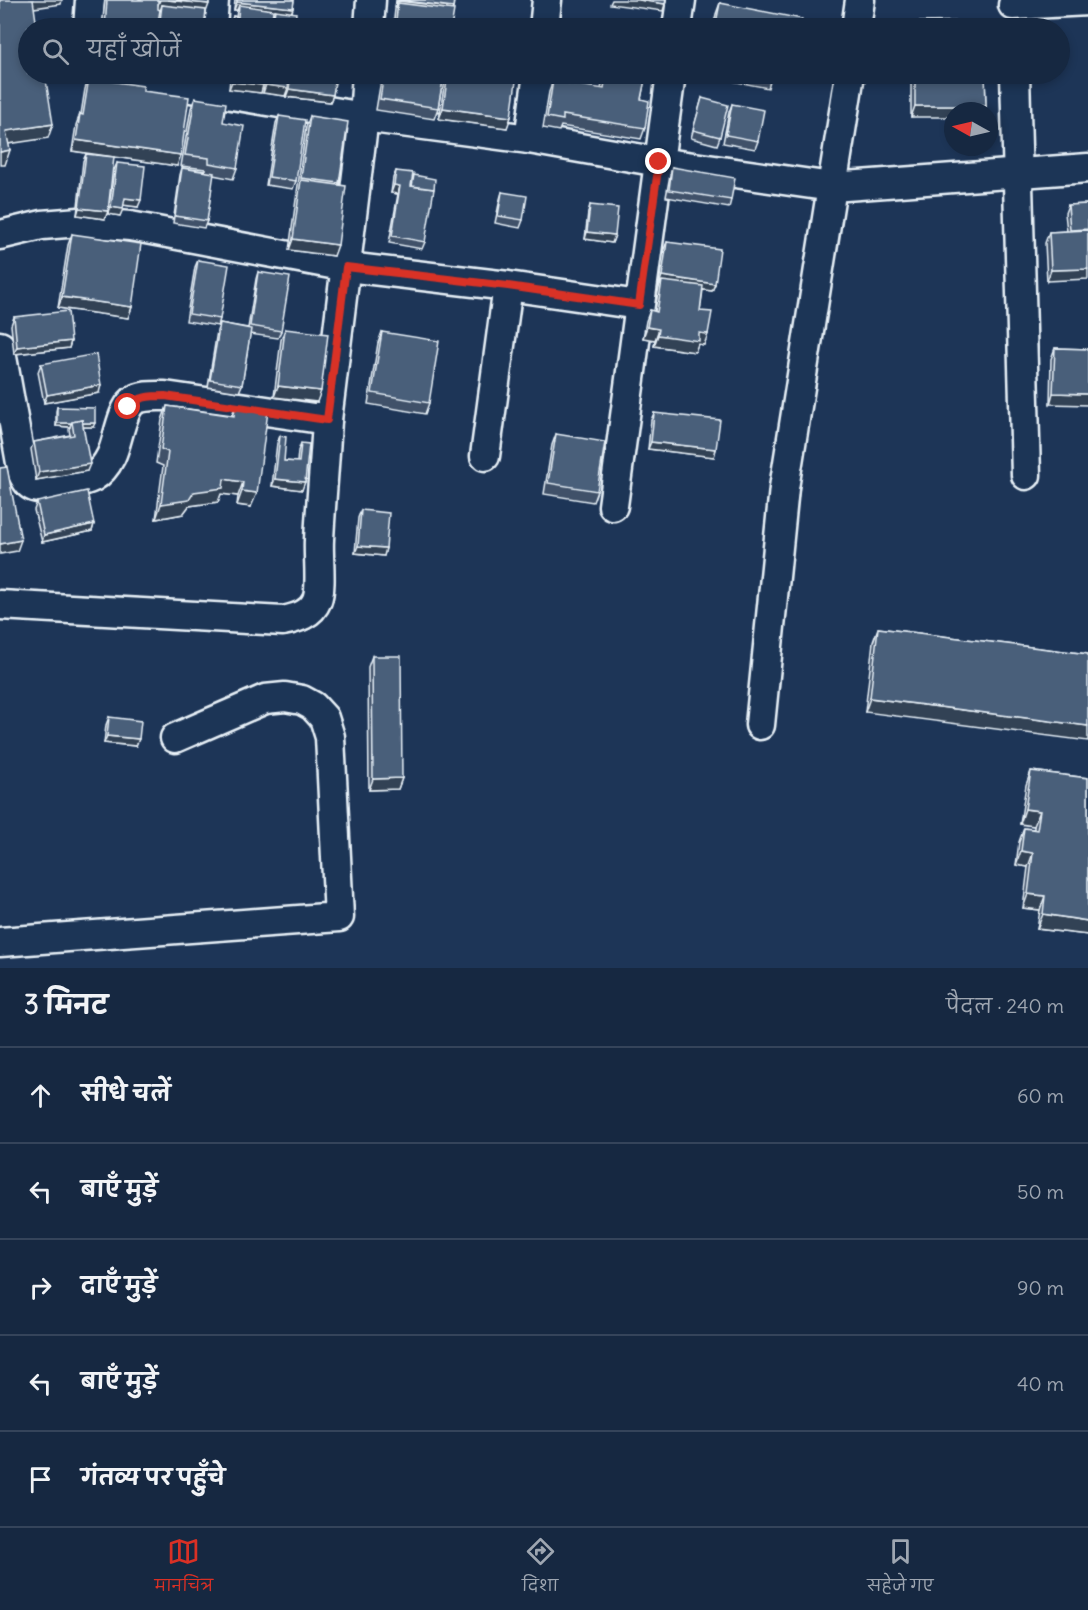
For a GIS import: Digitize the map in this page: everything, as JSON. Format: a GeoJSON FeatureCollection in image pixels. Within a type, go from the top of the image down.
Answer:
{"type":"FeatureCollection","features":[{"type":"Feature","properties":{"kind":"street"},"geometry":{"type":"LineString","coordinates":[[89,18],[90,0]]}},
{"type":"Feature","properties":{"kind":"street"},"geometry":{"type":"LineString","coordinates":[[213,18],[214,0]]}},
{"type":"Feature","properties":{"kind":"street"},"geometry":{"type":"LineString","coordinates":[[370,18],[371,0]]}},
{"type":"Feature","properties":{"kind":"street"},"geometry":{"type":"LineString","coordinates":[[545,18],[547,0]]}},
{"type":"Feature","properties":{"kind":"street"},"geometry":{"type":"LineString","coordinates":[[678,18],[681,0]]}},
{"type":"Feature","properties":{"kind":"street"},"geometry":{"type":"LineString","coordinates":[[857,18],[860,0]]}},
{"type":"Feature","properties":{"kind":"street"},"geometry":{"type":"LineString","coordinates":[[1013,11],[1088,1]]}},
{"type":"Feature","properties":{"kind":"street"},"geometry":{"type":"LineString","coordinates":[[218,84],[364,117],[529,139],[659,162],[832,187],[1088,168]]}},
{"type":"Feature","properties":{"kind":"street"},"geometry":{"type":"LineString","coordinates":[[0,605],[283,621],[300,617],[310,611],[317,601],[319,589],[319,541],[327,420],[366,84]]}},
{"type":"Feature","properties":{"kind":"street"},"geometry":{"type":"LineString","coordinates":[[529,139],[537,84]]}},
{"type":"Feature","properties":{"kind":"street"},"geometry":{"type":"LineString","coordinates":[[613,506],[670,84]]}},
{"type":"Feature","properties":{"kind":"street"},"geometry":{"type":"LineString","coordinates":[[760,725],[784,488],[848,84]]}},
{"type":"Feature","properties":{"kind":"street"},"geometry":{"type":"LineString","coordinates":[[1015,84],[1026,475]]}},
{"type":"Feature","properties":{"kind":"street"},"geometry":{"type":"LineString","coordinates":[[0,235],[42,225],[80,222],[130,226],[346,267],[508,286],[639,305]]}},
{"type":"Feature","properties":{"kind":"street"},"geometry":{"type":"LineString","coordinates":[[485,456],[508,286]]}},
{"type":"Feature","properties":{"kind":"street"},"geometry":{"type":"LineString","coordinates":[[0,346],[8,440],[28,483],[36,489],[46,489],[95,477],[111,456],[128,407],[135,400],[145,397],[165,396],[327,420]]}},
{"type":"Feature","properties":{"kind":"street"},"geometry":{"type":"LineString","coordinates":[[0,942],[339,917],[330,737],[324,718],[313,706],[302,700],[285,697],[265,699],[175,738]]}},
{"type":"Feature","properties":{"kind":"building"},"geometry":{"type":"Polygon","coordinates":[[[0,0],[33,0],[36,18],[18,18],[18,84],[47,84],[53,124],[6,131],[10,150],[0,152],[0,0]]]}},
{"type":"Feature","properties":{"kind":"building"},"geometry":{"type":"Polygon","coordinates":[[[107,0],[158,0],[159,18],[106,18],[107,0]]]}},
{"type":"Feature","properties":{"kind":"building"},"geometry":{"type":"Polygon","coordinates":[[[167,0],[209,0],[209,4],[167,0]]]}},
{"type":"Feature","properties":{"kind":"building"},"geometry":{"type":"Polygon","coordinates":[[[237,0],[294,0],[293,8],[237,2],[237,0]]]}},
{"type":"Feature","properties":{"kind":"building"},"geometry":{"type":"Polygon","coordinates":[[[398,0],[454,0],[453,7],[398,0]]]}},
{"type":"Feature","properties":{"kind":"building"},"geometry":{"type":"Polygon","coordinates":[[[639,0],[666,0],[665,4],[639,0]]]}},
{"type":"Feature","properties":{"kind":"building"},"geometry":{"type":"Polygon","coordinates":[[[398,3],[454,10],[453,18],[396,18],[398,3]]]}},
{"type":"Feature","properties":{"kind":"building"},"geometry":{"type":"Polygon","coordinates":[[[720,3],[797,18],[717,18],[720,3]]]}},
{"type":"Feature","properties":{"kind":"building"},"geometry":{"type":"Polygon","coordinates":[[[162,5],[206,10],[205,18],[160,18],[162,5]]]}},
{"type":"Feature","properties":{"kind":"building"},"geometry":{"type":"Polygon","coordinates":[[[239,5],[273,10],[272,18],[233,18],[233,16],[238,17],[239,5]]]}},
{"type":"Feature","properties":{"kind":"building"},"geometry":{"type":"Polygon","coordinates":[[[275,10],[296,13],[296,18],[274,18],[275,10]]]}},
{"type":"Feature","properties":{"kind":"building"},"geometry":{"type":"Polygon","coordinates":[[[88,84],[130,84],[143,86],[143,91],[189,97],[181,155],[76,140],[80,114],[83,115],[88,84]]]}},
{"type":"Feature","properties":{"kind":"building"},"geometry":{"type":"Polygon","coordinates":[[[266,84],[288,84],[288,88],[266,84]]]}},
{"type":"Feature","properties":{"kind":"building"},"geometry":{"type":"Polygon","coordinates":[[[290,84],[335,84],[333,95],[289,89],[290,84]]]}},
{"type":"Feature","properties":{"kind":"building"},"geometry":{"type":"Polygon","coordinates":[[[382,84],[442,84],[438,108],[380,99],[382,84]]]}},
{"type":"Feature","properties":{"kind":"building"},"geometry":{"type":"Polygon","coordinates":[[[447,84],[516,84],[511,117],[443,108],[447,84]]]}},
{"type":"Feature","properties":{"kind":"building"},"geometry":{"type":"Polygon","coordinates":[[[552,84],[572,84],[604,89],[605,84],[644,84],[641,99],[649,101],[645,128],[563,115],[563,120],[547,117],[552,84]]]}},
{"type":"Feature","properties":{"kind":"building"},"geometry":{"type":"Polygon","coordinates":[[[915,84],[985,84],[986,102],[944,102],[944,106],[915,106],[915,84]]]}},
{"type":"Feature","properties":{"kind":"building"},"geometry":{"type":"Polygon","coordinates":[[[195,98],[226,103],[223,122],[244,126],[237,168],[209,163],[209,158],[185,155],[195,98]]]}},
{"type":"Feature","properties":{"kind":"building"},"geometry":{"type":"Polygon","coordinates":[[[702,98],[728,105],[720,137],[693,130],[702,98]]]}},
{"type":"Feature","properties":{"kind":"building"},"geometry":{"type":"Polygon","coordinates":[[[732,104],[764,110],[758,141],[726,135],[732,104]]]}},
{"type":"Feature","properties":{"kind":"building"},"geometry":{"type":"Polygon","coordinates":[[[279,116],[305,120],[296,181],[269,177],[279,116]]]}},
{"type":"Feature","properties":{"kind":"building"},"geometry":{"type":"Polygon","coordinates":[[[310,116],[348,122],[339,183],[301,178],[310,116]]]}},
{"type":"Feature","properties":{"kind":"building"},"geometry":{"type":"Polygon","coordinates":[[[86,154],[114,157],[108,211],[79,208],[86,154]]]}},
{"type":"Feature","properties":{"kind":"building"},"geometry":{"type":"Polygon","coordinates":[[[117,163],[145,166],[141,200],[125,198],[123,209],[111,207],[117,163]]]}},
{"type":"Feature","properties":{"kind":"building"},"geometry":{"type":"Polygon","coordinates":[[[672,167],[735,178],[731,200],[669,190],[672,167]]]}},
{"type":"Feature","properties":{"kind":"building"},"geometry":{"type":"Polygon","coordinates":[[[182,168],[214,173],[207,221],[175,216],[182,168]]]}},
{"type":"Feature","properties":{"kind":"building"},"geometry":{"type":"Polygon","coordinates":[[[396,171],[413,173],[411,186],[434,189],[425,242],[392,236],[400,186],[394,185],[396,171]]]}},
{"type":"Feature","properties":{"kind":"building"},"geometry":{"type":"Polygon","coordinates":[[[414,175],[435,179],[434,189],[412,186],[414,175]]]}},
{"type":"Feature","properties":{"kind":"building"},"geometry":{"type":"Polygon","coordinates":[[[301,180],[346,186],[338,245],[293,239],[301,180]]]}},
{"type":"Feature","properties":{"kind":"building"},"geometry":{"type":"Polygon","coordinates":[[[502,192],[527,196],[523,220],[498,216],[502,192]]]}},
{"type":"Feature","properties":{"kind":"building"},"geometry":{"type":"Polygon","coordinates":[[[1088,204],[1088,229],[1070,230],[1068,205],[1088,204]]]}},
{"type":"Feature","properties":{"kind":"building"},"geometry":{"type":"Polygon","coordinates":[[[590,205],[618,208],[615,235],[587,232],[590,205]]]}},
{"type":"Feature","properties":{"kind":"building"},"geometry":{"type":"Polygon","coordinates":[[[1088,230],[1088,269],[1051,270],[1049,232],[1088,230]]]}},
{"type":"Feature","properties":{"kind":"building"},"geometry":{"type":"Polygon","coordinates":[[[72,234],[141,244],[132,307],[62,297],[72,234]]]}},
{"type":"Feature","properties":{"kind":"building"},"geometry":{"type":"Polygon","coordinates":[[[667,242],[720,249],[715,284],[662,276],[667,242]]]}},
{"type":"Feature","properties":{"kind":"building"},"geometry":{"type":"Polygon","coordinates":[[[198,260],[229,265],[220,319],[189,314],[198,260]]]}},
{"type":"Feature","properties":{"kind":"building"},"geometry":{"type":"Polygon","coordinates":[[[258,272],[290,277],[281,331],[250,326],[258,272]]]}},
{"type":"Feature","properties":{"kind":"building"},"geometry":{"type":"Polygon","coordinates":[[[662,281],[703,286],[700,311],[712,312],[708,334],[699,333],[699,341],[658,335],[659,329],[647,327],[650,310],[657,312],[662,281]]]}},
{"type":"Feature","properties":{"kind":"building"},"geometry":{"type":"Polygon","coordinates":[[[68,311],[71,341],[17,347],[14,317],[68,311]]]}},
{"type":"Feature","properties":{"kind":"building"},"geometry":{"type":"Polygon","coordinates":[[[220,323],[251,329],[242,385],[210,380],[220,323]]]}},
{"type":"Feature","properties":{"kind":"building"},"geometry":{"type":"Polygon","coordinates":[[[285,329],[328,334],[321,391],[278,386],[285,329]]]}},
{"type":"Feature","properties":{"kind":"building"},"geometry":{"type":"Polygon","coordinates":[[[382,332],[439,341],[429,403],[372,393],[382,332]]]}},
{"type":"Feature","properties":{"kind":"building"},"geometry":{"type":"Polygon","coordinates":[[[1055,348],[1088,349],[1088,394],[1053,393],[1055,348]]]}},
{"type":"Feature","properties":{"kind":"building"},"geometry":{"type":"Polygon","coordinates":[[[96,354],[101,385],[47,395],[41,364],[96,354]]]}},
{"type":"Feature","properties":{"kind":"building"},"geometry":{"type":"Polygon","coordinates":[[[167,406],[234,416],[235,407],[268,411],[257,493],[242,491],[243,482],[224,479],[223,488],[194,492],[189,500],[161,504],[168,452],[161,449],[167,406]]]}},
{"type":"Feature","properties":{"kind":"building"},"geometry":{"type":"Polygon","coordinates":[[[57,407],[95,408],[95,423],[82,423],[82,420],[57,423],[57,407]]]}},
{"type":"Feature","properties":{"kind":"building"},"geometry":{"type":"Polygon","coordinates":[[[654,413],[720,420],[716,449],[651,442],[654,413]]]}},
{"type":"Feature","properties":{"kind":"building"},"geometry":{"type":"Polygon","coordinates":[[[82,420],[90,464],[39,472],[34,442],[74,435],[72,422],[82,420]]]}},
{"type":"Feature","properties":{"kind":"building"},"geometry":{"type":"Polygon","coordinates":[[[556,434],[605,442],[597,491],[548,483],[556,434]]]}},
{"type":"Feature","properties":{"kind":"building"},"geometry":{"type":"Polygon","coordinates":[[[280,436],[286,437],[284,461],[299,462],[301,443],[309,444],[305,482],[275,479],[280,436]]]}},
{"type":"Feature","properties":{"kind":"building"},"geometry":{"type":"Polygon","coordinates":[[[7,467],[21,540],[0,544],[0,468],[7,467]]]}},
{"type":"Feature","properties":{"kind":"building"},"geometry":{"type":"Polygon","coordinates":[[[87,491],[94,524],[44,535],[37,502],[87,491]]]}},
{"type":"Feature","properties":{"kind":"building"},"geometry":{"type":"Polygon","coordinates":[[[361,510],[389,513],[386,548],[358,546],[361,510]]]}},
{"type":"Feature","properties":{"kind":"building"},"geometry":{"type":"Polygon","coordinates":[[[878,628],[1088,654],[1088,726],[870,698],[878,628]]]}},
{"type":"Feature","properties":{"kind":"building"},"geometry":{"type":"Polygon","coordinates":[[[372,656],[401,656],[402,778],[373,779],[372,656]]]}},
{"type":"Feature","properties":{"kind":"building"},"geometry":{"type":"Polygon","coordinates":[[[109,717],[141,721],[139,739],[107,736],[109,717]]]}},
{"type":"Feature","properties":{"kind":"building"},"geometry":{"type":"Polygon","coordinates":[[[1031,771],[1088,778],[1088,921],[1043,914],[1045,896],[1028,894],[1033,853],[1021,851],[1024,828],[1037,830],[1040,811],[1025,809],[1031,771]]]}},
{"type":"Feature","properties":{"kind":"route"},"geometry":{"type":"LineString","coordinates":[[128,407],[135,400],[145,397],[165,396],[327,420],[346,267],[508,286],[639,305],[659,162]]}}]}
